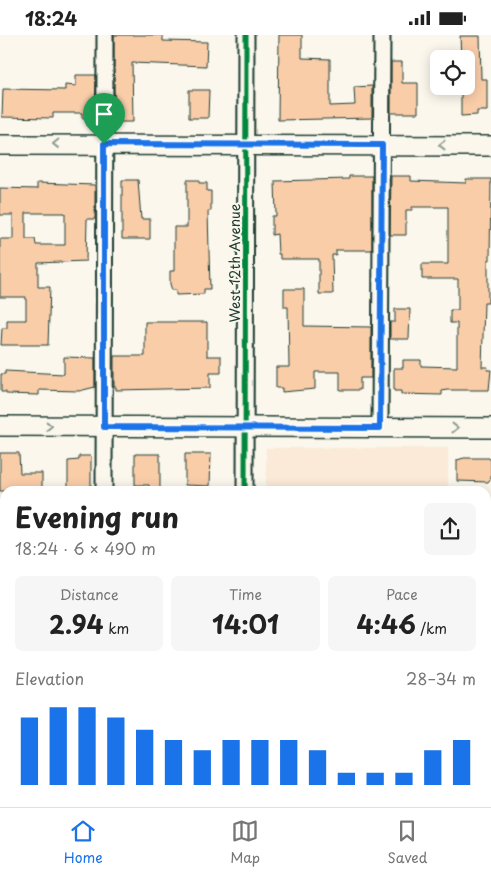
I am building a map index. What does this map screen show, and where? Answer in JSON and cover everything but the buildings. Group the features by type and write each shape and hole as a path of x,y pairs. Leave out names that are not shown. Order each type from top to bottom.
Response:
{"main road":[{"path":"0,145 491,146"},
{"path":"0,426 491,428"}],"street":[{"path":"104,486 105,35"},
{"name":"West 12th Avenue","path":"245,486 246,35"},
{"path":"380,428 382,35"}],"shaded area":[{"path":"266,448 448,448 448,486 266,486"}],"cycle path":[{"path":"245,486 246,35"}],"route":[{"path":"104,144 382,145 380,428 104,427 104,144"}]}
